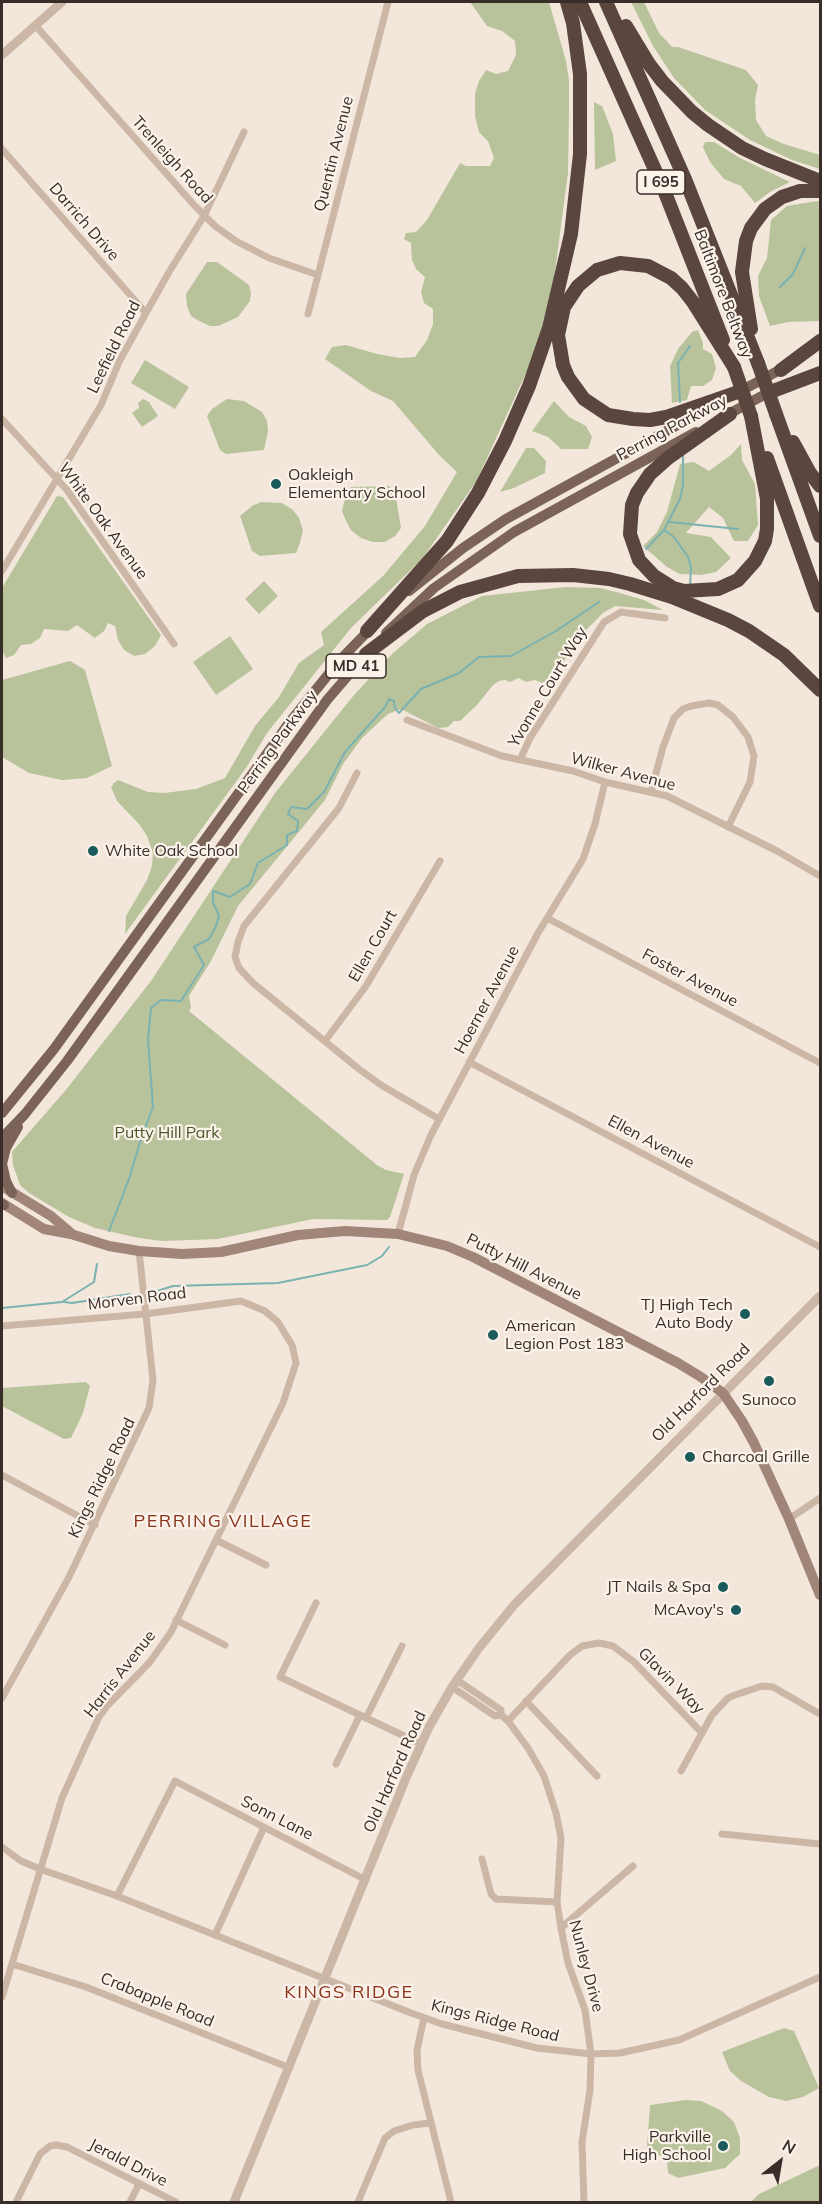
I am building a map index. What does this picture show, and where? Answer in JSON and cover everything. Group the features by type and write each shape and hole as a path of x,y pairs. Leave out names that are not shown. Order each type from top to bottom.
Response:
{"highway":[{"path":"367,631 447,541 478,492 506,441 546,337 571,234 580,154 580,74 573,23 567,2"},
{"name":"Baltimore Beltway","path":"580,2 664,190 734,367 820,606"},
{"name":"Baltimore Beltway","path":"606,2 685,179 756,357 820,536"},
{"path":"612,2 649,64 692,112 742,148 820,181"},
{"path":"756,357 742,272 746,241 757,218 772,203 801,191 820,191"},
{"path":"734,367 682,288 671,278 648,266 620,263 597,270 578,286 564,307 558,335 559,350 565,371 584,399 608,415 633,419 666,417 738,392"},
{"path":"781,369 820,341"},
{"path":"773,391 820,373"},
{"path":"730,414 668,458 650,474 632,505 629,526 632,543 639,560 664,583 684,591 717,590 738,580 755,561 765,541 767,499 753,422"},
{"path":"776,414 820,486"},
{"path":"366,654 423,611 460,592 518,576 573,574 640,586 728,620 749,631 784,655 820,690"}],"main road":[{"name":"Perring Parkway","path":"2,1113 36,1073 289,723 340,660 367,631 427,576 506,519 820,348"},
{"name":"Perring Parkway","path":"2,1138 25,1114 67,1061 327,700 366,654 434,588 514,532 820,365"},
{"path":"2,1104 36,1073"},
{"path":"12,1193 3,1172 3,1157 25,1114"},
{"name":"Putty Hill Avenue","path":"2,1186 51,1216 71,1234"},
{"name":"Putty Hill Avenue","path":"2,1204 44,1229 71,1234 109,1246 139,1251 182,1254 221,1252 298,1235 330,1231 364,1231 398,1234 447,1246 473,1257 678,1363 723,1393 750,1434 789,1519 820,1595"}],"street":[{"path":"2,55 62,2"},
{"name":"Quentin Avenue","path":"308,314 388,2"},
{"name":"Trenleigh Road","path":"35,25 215,226 252,250 318,275"},
{"name":"Leefield Road","path":"2,571 101,405 120,360 169,272 204,216 244,132"},
{"name":"Darrich Drive","path":"2,149 146,313"},
{"name":"White Oak Avenue","path":"2,419 57,478 174,644"},
{"name":"Yvonne Court Way","path":"520,760 530,738 604,622 615,614 627,612 665,618"},
{"path":"651,792 663,747 674,718 690,706 718,705 733,717 748,737 754,756 750,782 728,826"},
{"name":"Wilker Avenue","path":"407,720 502,756 573,771 684,803 820,876"},
{"path":"357,773 339,808 244,926 235,957 244,974 325,1041 381,1085 439,1119"},
{"name":"Hoerner Avenue","path":"398,1234 414,1175 439,1119 587,848 605,782"},
{"name":"Ellen Court","path":"325,1041 366,986 440,861"},
{"name":"Foster Avenue","path":"547,918 820,1063"},
{"name":"Ellen Avenue","path":"469,1062 820,1247"},
{"name":"Kings Ridge Road","path":"2,1698 69,1577 149,1408 153,1380 139,1251"},
{"name":"Old Harford Road","path":"234,2202 421,1744 454,1684 490,1633 514,1605 820,1296"},
{"name":"Morven Road","path":"2,1326 145,1314 241,1301 257,1306 272,1316"},
{"name":"Harris Avenue","path":"2,1997 62,1798 99,1717 158,1652 283,1403 294,1372 295,1354 283,1328 272,1316"},
{"path":"2,1475 95,1525"},
{"path":"789,1519 820,1498"},
{"path":"216,1540 266,1565"},
{"path":"316,1603 280,1677 421,1744"},
{"path":"176,1620 225,1645"},
{"name":"Glavin Way","path":"508,1721 577,1649 598,1643 613,1646 634,1662 702,1733"},
{"path":"336,1764 402,1646"},
{"name":"Nunley Drive","path":"454,1684 495,1716 501,1715 508,1721 528,1748 544,1776 556,1813 561,1845 557,1902 568,1963 585,2010 591,2055 590,2090 582,2142 584,2202"},
{"path":"681,1772 712,1715 728,1698 762,1686 773,1687 820,1714"},
{"path":"526,1701 597,1776"},
{"name":"Sonn Lane","path":"117,1896 175,1781 366,1880"},
{"path":"214,1935 264,1827"},
{"path":"723,1834 820,1844"},
{"name":"Kings Ridge Road","path":"2,1847 21,1861 40,1869 117,1896 424,2018 537,2048 591,2055 620,2054 679,2040 820,1977"},
{"path":"482,1859 491,1894 496,1899 557,1902"},
{"path":"561,1928 633,1866"},
{"name":"Crabapple Road","path":"12,1964 96,1991 290,2068"},
{"path":"424,2018 417,2050 418,2070 451,2202"},
{"path":"358,2202 386,2138 394,2132 413,2125 430,2123"},
{"name":"Jerald Drive","path":"15,2202 40,2154 50,2146 56,2145 67,2147 176,2202"},
{"path":"130,2202 139,2184"}],"green space":[{"path":"470,2 549,2 566,61 569,80 568,173 554,279 537,349 476,482 422,559 351,628 267,733 246,768 125,934 126,916 147,880 152,866 153,853 147,836 117,801 111,787 118,780 148,792 164,793 196,789 225,778 255,726 279,697 299,663 324,645 321,632 383,576 425,526 457,472 439,455 393,401 371,391 325,359 332,347 346,345 400,358 415,357 427,340 433,324 433,309 424,303 421,292 425,277 416,269 412,260 411,243 404,239 406,233 416,232 427,220 460,163 466,166 490,166 494,158 488,141 479,132 475,116 475,94 486,70 496,74 508,71 516,55 515,41 502,31 487,26"},
{"path":"631,2 644,2 659,33 672,47 746,70 758,85 755,100 756,120 766,136 820,155 820,169 792,160 750,140 705,110 674,78 653,46"},
{"path":"594,102 602,106 613,134 616,161 595,170"},
{"path":"705,142 714,142 740,158 790,182 755,203 741,186 724,179 710,162 703,147"},
{"path":"820,202 820,321 788,322 770,326 759,296 758,276 767,258 771,220 787,206"},
{"path":"207,262 217,262 249,285 251,293 250,301 238,317 218,326 210,326 191,316 187,306 186,294"},
{"path":"698,330 703,349 712,354 716,368 712,380 703,386 691,386 687,400 672,403 670,366 678,349 692,332"},
{"path":"145,360 189,387 175,409 131,383"},
{"path":"143,399 149,402 158,416 142,427 132,413 139,408 138,403"},
{"path":"227,399 244,401 262,412 267,421 268,431 264,450 226,454 220,450 207,416 212,409"},
{"path":"554,401 569,417 586,426 592,437 588,449 561,449 548,437 532,431"},
{"path":"741,444 742,460 755,484 758,525 748,541 734,541 723,518 709,507 686,533 711,537 731,558 716,572 701,575 680,574 667,567 643,546 657,532 667,512 680,464 694,462 709,471 731,455"},
{"path":"526,448 534,448 546,461 545,473 500,492"},
{"path":"389,486 395,492 401,528 395,536 385,542 373,542 361,538 351,530 342,511 346,495 351,487"},
{"path":"57,496 63,497 161,635 155,646 145,654 134,656 124,650 118,640 115,626 108,623 104,631 95,638 77,625 68,631 44,629 40,638 31,644 21,645 14,655 6,658 2,651 2,588"},
{"path":"261,502 282,503 293,510 299,518 303,530 296,553 260,556 252,551 240,516"},
{"path":"264,581 278,596 259,614 245,599"},
{"name":"Putty Hill Park","path":"566,587 600,588 644,600 663,610 615,606 603,613 578,638 564,661 546,681 526,682 519,678 510,682 499,681 460,721 454,721 448,727 438,728 401,709 388,714 362,738 343,764 325,800 238,906 211,961 189,996 191,1008 189,1011 377,1165 386,1170 404,1174 390,1217 387,1220 313,1219 218,1239 163,1241 95,1228 69,1217 20,1185 13,1165 12,1152 65,1091 151,981 275,793 354,695 393,653 427,624 482,596"},
{"path":"230,636 253,669 216,695 193,662"},
{"path":"70,661 85,670 112,766 87,778 62,780 29,773 2,757 2,680"},
{"path":"86,1382 90,1386 83,1413 71,1438 64,1439 2,1406 2,1388"},
{"path":"784,2028 794,2031 819,2088 803,2097 786,2101 769,2097 741,2081 730,2071 722,2052"},
{"path":"686,2100 701,2101 722,2111 734,2122 740,2138 740,2154 725,2168 678,2178 668,2173 667,2160 647,2147 650,2105"},
{"path":"820,2165 820,2202 751,2202 759,2194"}],"waterway":[{"path":"780,287 793,274 805,248"},
{"path":"680,402 678,363 690,346"},
{"path":"646,549 664,530 680,499 683,485 683,453"},
{"path":"669,522 738,529"},
{"path":"664,530 674,537 688,557 691,568 690,586"},
{"path":"109,1231 153,1107 148,1040 151,1008 161,1000 181,1001 204,965 194,947 209,939 216,926 219,916 213,902 213,891 230,897 250,884 258,863 287,845 287,835 297,831 298,821 288,814 291,807 307,809 324,792 345,752 385,707 389,699 394,701 399,713 421,689 459,673 479,657 511,656 556,631 599,602"},
{"path":"154,1292 173,1286 278,1283 367,1265 382,1256 389,1247"},
{"path":"2,1308 62,1302 94,1282 97,1264"},
{"path":"64,1302 72,1303 130,1294"}],"place":[{"name":"Oakleigh Elementary School","path":"276,484"},
{"name":"White Oak School","path":"93,851"},
{"name":"TJ High Tech Auto Body","path":"745,1314"},
{"name":"American Legion Post 183","path":"493,1335"},
{"name":"Sunoco","path":"769,1381"},
{"name":"Charcoal Grille","path":"690,1457"},
{"name":"JT Nails & Spa","path":"723,1587"},
{"name":"McAvoy's","path":"736,1610"},
{"name":"Parkville High School","path":"723,2146"}],"district":[{"name":"PERRING VILLAGE","path":"223,1522"},
{"name":"KINGS RIDGE","path":"349,1993"}]}
